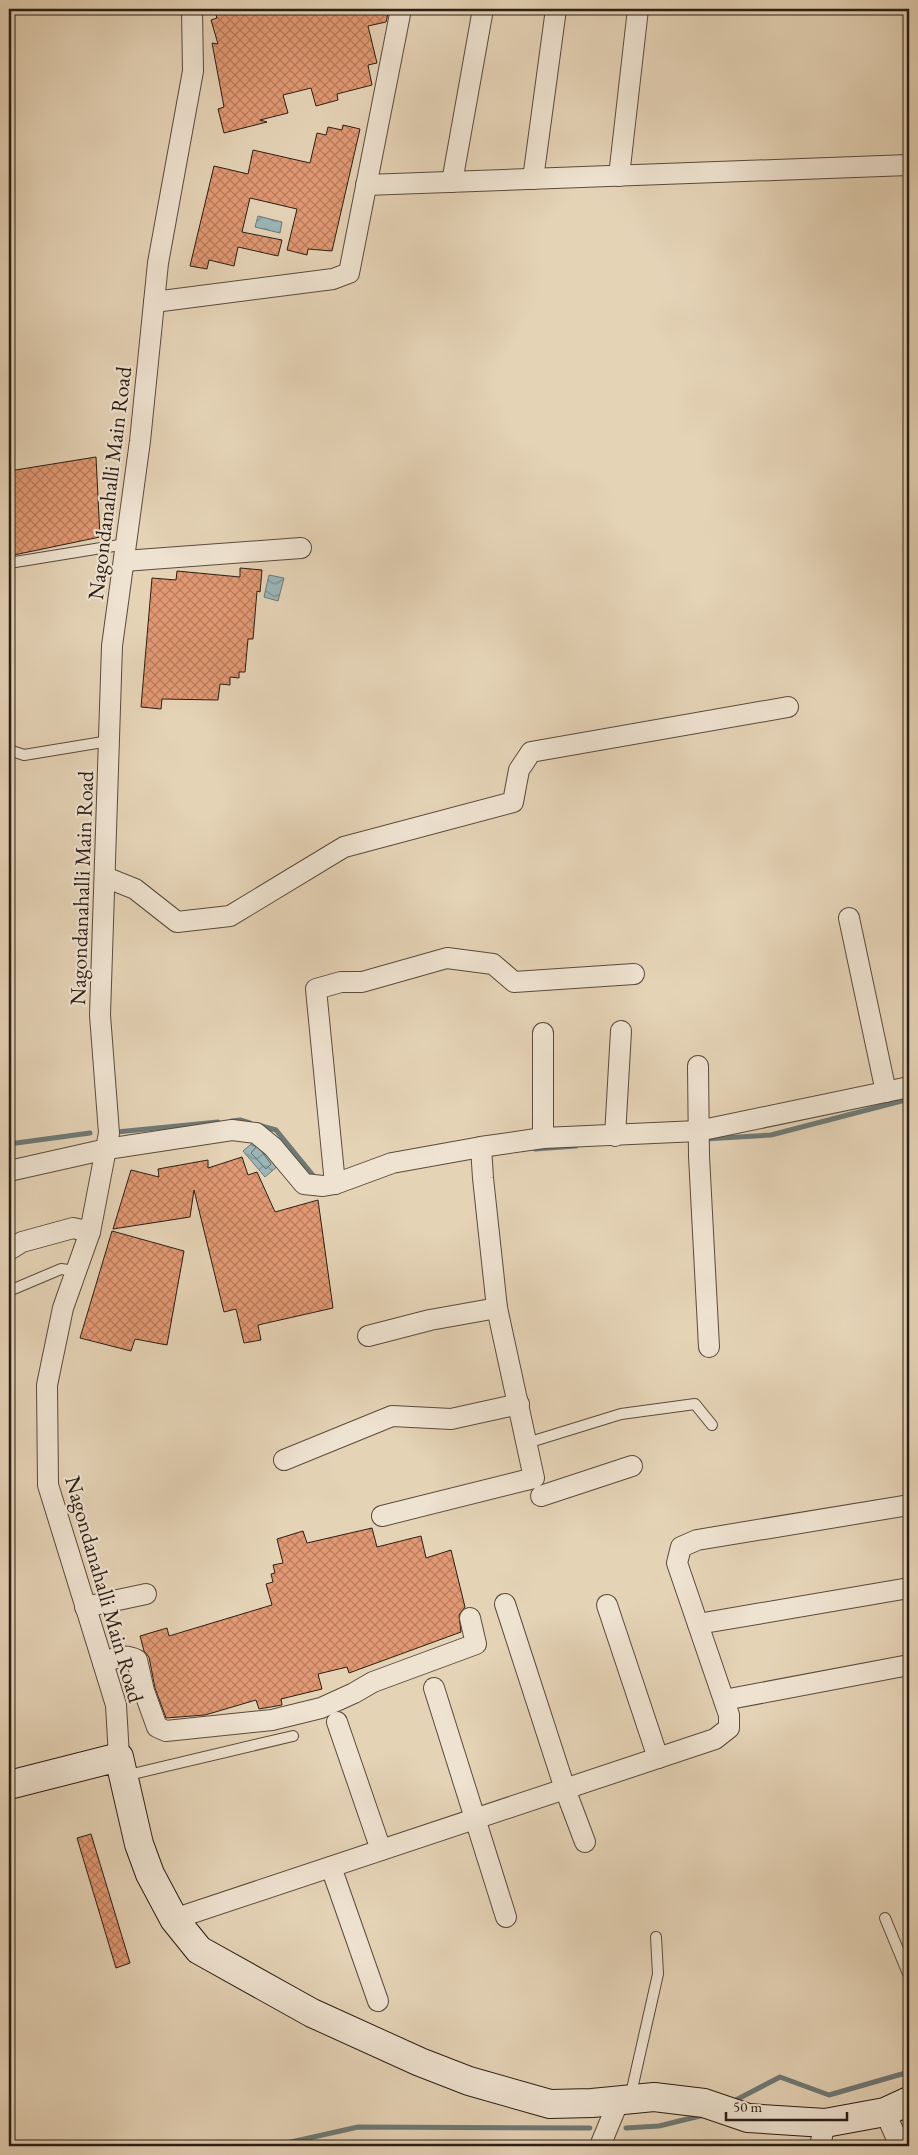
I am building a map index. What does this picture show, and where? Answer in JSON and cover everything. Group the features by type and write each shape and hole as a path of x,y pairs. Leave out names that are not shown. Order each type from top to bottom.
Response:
{"street":[{"name":"Nagondanahalli Main Road","path":"121,1767 116,1705 48,1485 47,1385 63,1308 90,1232 109,1134 100,1015 112,646 140,441 158,263 193,71 192,9"},
{"path":"154,302 333,279 348,274 401,9"},
{"path":"452,182 484,9"},
{"path":"534,179 556,9"},
{"path":"619,176 638,9"},
{"path":"366,185 909,165"},
{"path":"125,552 301,548"},
{"path":"105,877 135,889 177,922 230,916 344,847 513,802 519,770 531,752 788,707"},
{"path":"850,918 886,1092"},
{"path":"335,1184 316,989 341,982 362,982 447,958 493,964 514,982 634,974"},
{"path":"615,1136 621,1031"},
{"path":"543,1033 543,1138"},
{"path":"698,1066 698,1131 709,1347"},
{"path":"9,1172 106,1149 232,1130 256,1133 273,1147 304,1184 323,1186 335,1184 392,1163 481,1147 543,1138 698,1131 909,1087"},
{"path":"481,1147 497,1308 540,1496"},
{"path":"9,1250 22,1242 73,1228 90,1232"},
{"path":"368,1336 430,1320 497,1308"},
{"path":"284,1460 392,1416 452,1419 520,1404"},
{"path":"382,1516 540,1496 632,1466"},
{"path":"174,1919 716,1739 729,1728 729,1715 677,1563 681,1547 697,1540 909,1505"},
{"path":"698,1624 909,1588"},
{"path":"85,1607 146,1594"},
{"path":"505,1604 566,1789 586,1842"},
{"path":"607,1605 658,1758"},
{"path":"103,1663 122,1656 130,1656 137,1660 152,1717 157,1726 166,1731 272,1720 321,1708 373,1682 476,1644 470,1618"},
{"path":"724,1700 909,1665"},
{"path":"434,1688 506,1917"},
{"path":"337,1722 382,1850"},
{"path":"9,1785 121,1767 139,1844 150,1874 174,1919 199,1950 312,2013 420,2062 469,2081 550,2104 662,2098 704,2103 748,2118 823,2135 885,2112 909,2100"},
{"path":"331,1867 378,2002"},
{"path":"600,2146 625,2100"},
{"path":"885,2112 900,2146"}],"lane":[{"path":"9,563 125,552"},
{"path":"9,750 24,755 109,741"},
{"path":"9,1291 61,1269 76,1271"},
{"path":"527,1443 621,1414 695,1404 712,1425"},
{"path":"121,1767 293,1736"},
{"path":"885,1918 909,1976"},
{"path":"625,2100 658,1974 656,1937"}],"water":[{"path":"258,216 282,222 280,233 255,227"},
{"path":"269,575 284,578 278,601 264,597"},
{"path":"257,1139 279,1165 265,1177 243,1151"}],"building":[{"path":"214,9 389,9 386,22 368,26 377,63 368,65 372,85 337,94 338,100 316,106 311,88 283,95 288,113 260,120 267,122 224,133 218,109 224,107 212,43 218,44 211,20 217,18"},
{"path":"343,125 360,129 332,251 308,249 307,255 287,250 297,209 250,198 242,232 282,240 278,256 238,247 234,266 209,260 207,269 190,266 214,166 248,174 253,150 310,163 317,133 326,135 328,127 342,130"},
{"path":"96,457 100,537 9,556 9,471"},
{"path":"240,568 262,570 260,592 257,591 253,639 248,639 245,672 239,672 239,678 230,677 230,685 220,684 218,700 162,699 161,709 141,707 152,578 176,580 177,571 240,577"},
{"path":"242,1157 248,1175 257,1172 275,1212 318,1200 333,1308 258,1325 261,1340 244,1343 236,1309 224,1312 194,1190 190,1217 113,1229 131,1170 159,1177 158,1169 208,1160 208,1168"},
{"path":"112,1231 184,1251 167,1345 135,1339 131,1351 80,1338"},
{"path":"372,1528 377,1547 421,1536 426,1558 451,1550 465,1607 459,1615 461,1632 349,1673 347,1667 318,1674 322,1689 281,1699 282,1705 259,1709 256,1700 205,1715 166,1718 155,1688 149,1657 144,1651 140,1636 167,1628 169,1636 272,1605 266,1584 273,1582 271,1574 275,1573 273,1565 283,1563 277,1539 303,1531 307,1543"},
{"path":"91,1834 130,1963 116,1968 77,1838"}],"waterway":[{"path":"705,1139 771,1135 909,1099"},
{"path":"232,1121 240,1120 250,1123"},
{"path":"117,1132 218,1122"},
{"path":"258,1125 276,1130 316,1179"},
{"path":"9,1144 90,1133"},
{"path":"535,1149 576,1146"},
{"path":"730,2103 780,2077 829,2095 909,2072"},
{"path":"626,2128 659,2126 704,2115"},
{"path":"273,2146 358,2127 590,2128"}]}
